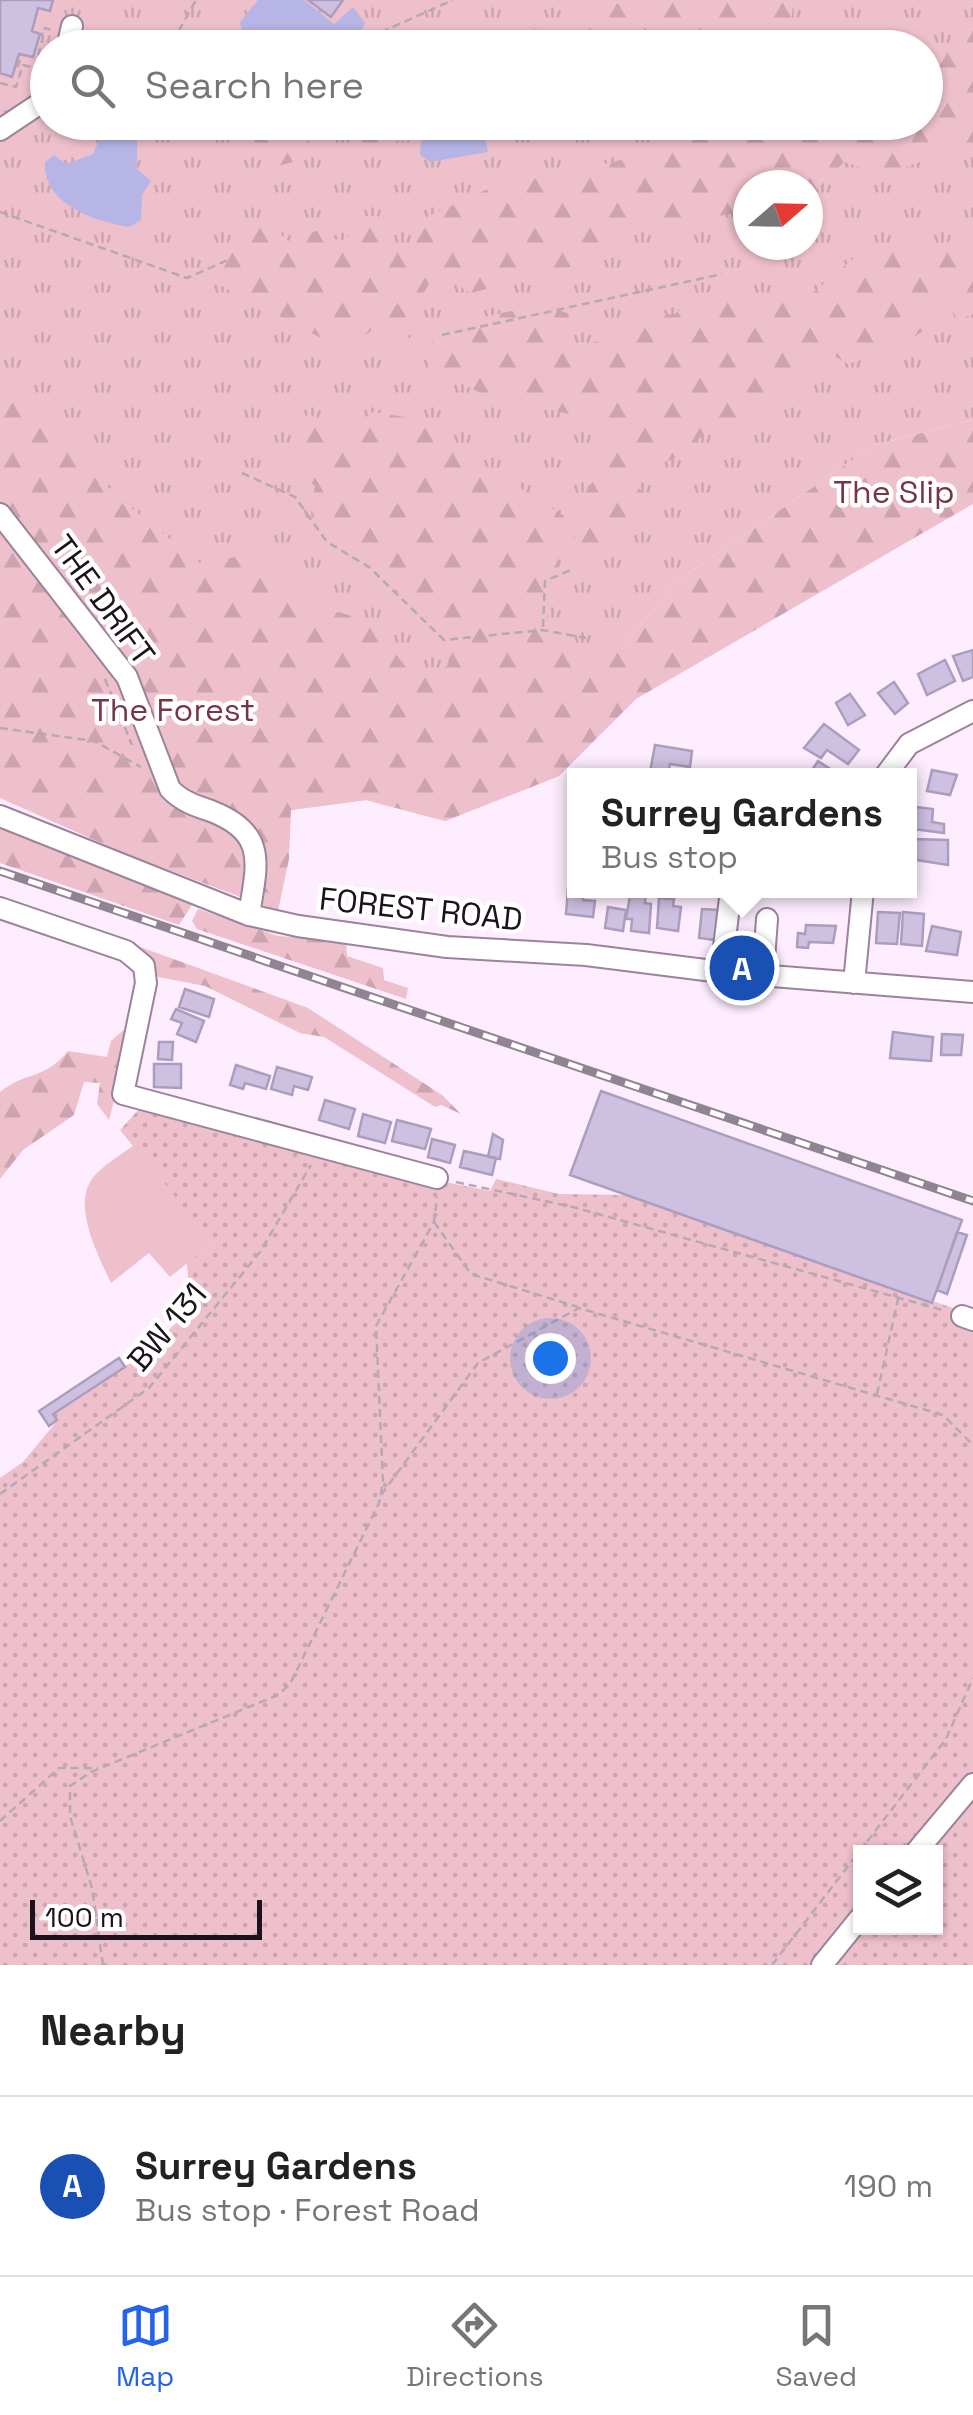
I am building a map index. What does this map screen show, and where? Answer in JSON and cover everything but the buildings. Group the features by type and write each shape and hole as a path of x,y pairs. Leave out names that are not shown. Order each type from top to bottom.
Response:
{"street":[{"path":"0,130 30,110"},
{"name":"THE DRIFT","path":"0,514 127,677 164,780"},
{"path":"891,768 909,744 973,711"},
{"path":"164,780 177,797 225,817 252,840 256,872 249,915"},
{"name":"FOREST ROAD","path":"0,816 249,915 298,926 447,946 586,955 721,972 973,992"},
{"path":"721,972 729,898"},
{"path":"854,983 861,898"},
{"path":"0,908 126,951 144,966 146,983 124,1094 437,1178"},
{"path":"763,973 768,919"},
{"path":"922,1845 973,1784"},
{"path":"822,1965 853,1927"}],"path":[{"path":"179,30 196,0"},
{"path":"388,30 453,0"},
{"path":"0,83 16,87 22,65 30,67"},
{"path":"0,212 187,278 230,259"},
{"path":"442,336 722,274"},
{"path":"242,473 296,497 327,542 369,567 444,640 542,630 586,638"},
{"path":"542,630 545,581 570,570"},
{"path":"105,679 142,768"},
{"path":"0,728 94,741 164,780"},
{"name":"BW 131","path":"0,1494 148,1388 260,1252 322,1146"},
{"path":"380,1496 376,1326 434,1222 437,1178 573,1206 968,1318"},
{"path":"434,1222 471,1274 943,1415 973,1444"},
{"path":"876,1395 898,1298"},
{"path":"103,1965 92,1888 67,1796 76,1780 278,1695 290,1684 380,1496 478,1363 580,1308"},
{"path":"772,1965 946,1739 973,1678"},
{"path":"0,1821 59,1768 106,1768"}],"green space":[{"path":"0,0 973,0 973,420 874,445 676,582 621,649 559,776 445,821 366,800 291,810 0,501"},
{"path":"595,0 605,0 609,7 627,0 793,0 792,17 779,24 759,11 731,25 731,30 524,30 580,20 587,4"},
{"path":"973,17 973,144 882,175 844,162 823,183 823,170 733,170 733,213 609,234 574,266 471,293 436,272 402,330 417,346 412,362 374,328 353,346 327,341 214,282 229,241 260,218 294,245 305,235 324,228 329,239 346,240 364,216 378,216 387,249 410,243 418,221 490,188 641,156 689,140 943,140 943,53 957,46 954,31"},
{"path":"254,140 308,140 313,149 297,161 278,166"},
{"path":"352,140 408,140 397,141 373,158"},
{"path":"960,240 973,251 973,314 955,321 949,297 922,310 926,329 898,348 848,364 826,351 758,418 714,421 687,453 628,477 655,505 650,513 587,556 576,549 573,517 607,455 596,420 485,395 428,368 435,328 543,304 569,314 563,345 588,343 618,332 644,309 673,315 711,291 766,299 793,289 803,301 854,258"},
{"name":"The Forest","path":"0,392 19,402 122,501 200,563 259,553 313,604 371,622 416,680 447,666 454,641 368,565 336,548 310,509 315,487 285,449 308,414 347,431 373,412 411,418 564,516 557,540 560,556 550,588 546,635 574,662 621,649 676,582 874,445 973,420 973,504 636,699 559,776 445,821 366,800 291,810 289,859 278,911 121,852 0,798"},
{"path":"0,820 192,905 179,925 0,863"},
{"path":"0,896 308,1008 442,1095 461,1114 441,1105 435,1107 324,1037 300,1033 205,986 158,977 149,961 0,904"},
{"path":"198,909 278,936 346,941 347,956 383,968 384,980 408,988 406,999 197,929 192,921"},
{"path":"127,1027 133,1027 109,1120 97,1104 100,1083 84,1082 74,1115 23,1150 0,1179 0,1092 51,1067 68,1051 107,1057 111,1041"},
{"path":"152,1095 346,1163 435,1188 445,1182 490,1191 496,1179 559,1194 627,1195 973,1315 973,1965 0,1965 0,1478 23,1462 57,1421 53,1414 141,1356 190,1310 187,1263 212,1243 120,1130"},
{"path":"134,1145 212,1243 170,1277 149,1253 111,1283 86,1219 86,1193 98,1172"}],"water":[{"path":"258,0 304,0 334,24 353,7 365,23 360,30 242,30 240,22"},
{"path":"99,140 137,140 137,169 151,181 142,195 141,220 129,227 102,221 74,208 52,189 45,162 54,155 66,164 93,154"},
{"path":"485,140 488,152 430,162 420,155 421,141"}],"railway":[{"path":"0,871 973,1201"}],"place":[{"name":"Surrey Gardens","path":"742,968"}],"park label":[{"name":"The Slip","path":"894,492"}]}
